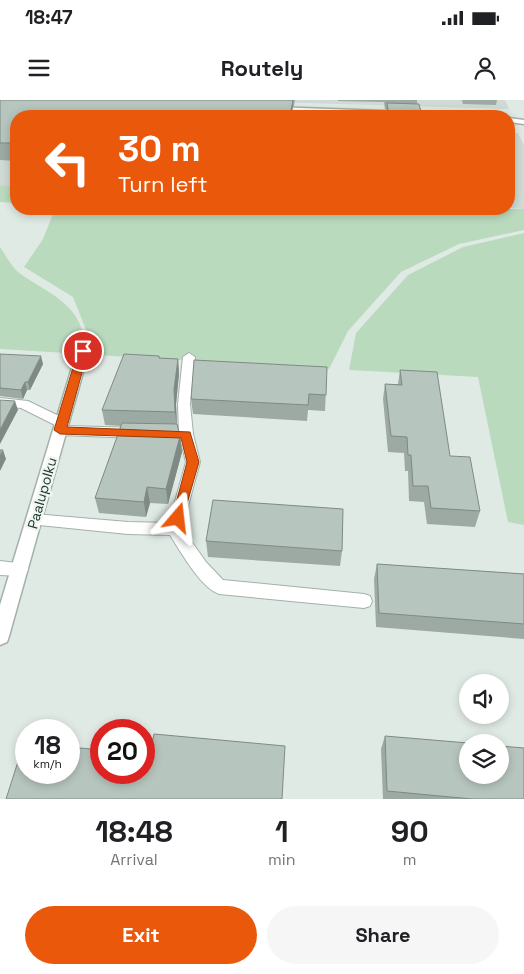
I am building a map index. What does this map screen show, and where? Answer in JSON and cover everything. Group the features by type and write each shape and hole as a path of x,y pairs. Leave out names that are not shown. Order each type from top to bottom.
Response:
{"street":[{"path":"263,109 292,110"},
{"name":"Paalupolku","path":"0,636 83,351"}],"lane":[{"path":"174,529 193,462 181,434 189,357"},
{"path":"0,402 23,404 61,427 147,433"},
{"path":"34,520 128,528 174,529"},
{"path":"174,529 200,567 219,586 364,601"},
{"path":"0,568 20,569"}],"shaded area":[{"path":"207,100 505,100 509,109"},
{"path":"0,107 100,110 10,110 10,186 0,185"},
{"path":"515,133 518,133 524,145 524,209 515,208"}],"green space":[{"path":"0,185 10,186 10,203 0,202"},
{"path":"515,209 524,209 524,230 459,244 401,272 348,331 329,369 96,355 73,297 24,267 43,239 53,215 515,215"},
{"path":"524,233 524,525 508,522 478,377 349,370 356,333 408,275 463,247"},
{"path":"0,247 18,272 58,298 74,313 80,323 83,335 66,353 0,349"}],"building":[{"path":"0,100 293,100 291,110 10,110 10,143 0,143"},
{"path":"387,103 419,104 420,110 388,110"},
{"path":"0,354 41,356 28,382 25,382 21,390 0,388"},
{"path":"124,354 178,359 174,389 175,412 102,410"},
{"path":"194,360 327,367 326,395 309,394 308,405 191,399"},
{"path":"400,370 437,372 450,456 470,457 480,511 431,508 428,486 413,486 411,455 408,455 407,437 391,436 385,384 402,385"},
{"path":"0,400 15,401 0,430"},
{"path":"122,423 177,424 180,436 166,489 147,487 144,502 95,498"},
{"path":"213,500 343,509 342,551 206,541"},
{"path":"377,564 524,574 524,624 379,613"},
{"path":"155,734 285,746 282,799 6,799 15,771 15,784 80,784 80,748 90,749 90,784 155,784"},
{"path":"385,736 459,742 459,784 509,784 509,747 524,748 524,799 472,799 387,791"}],"route":[{"path":"83,351 60,430 186,434 193,462 178,518"}]}
